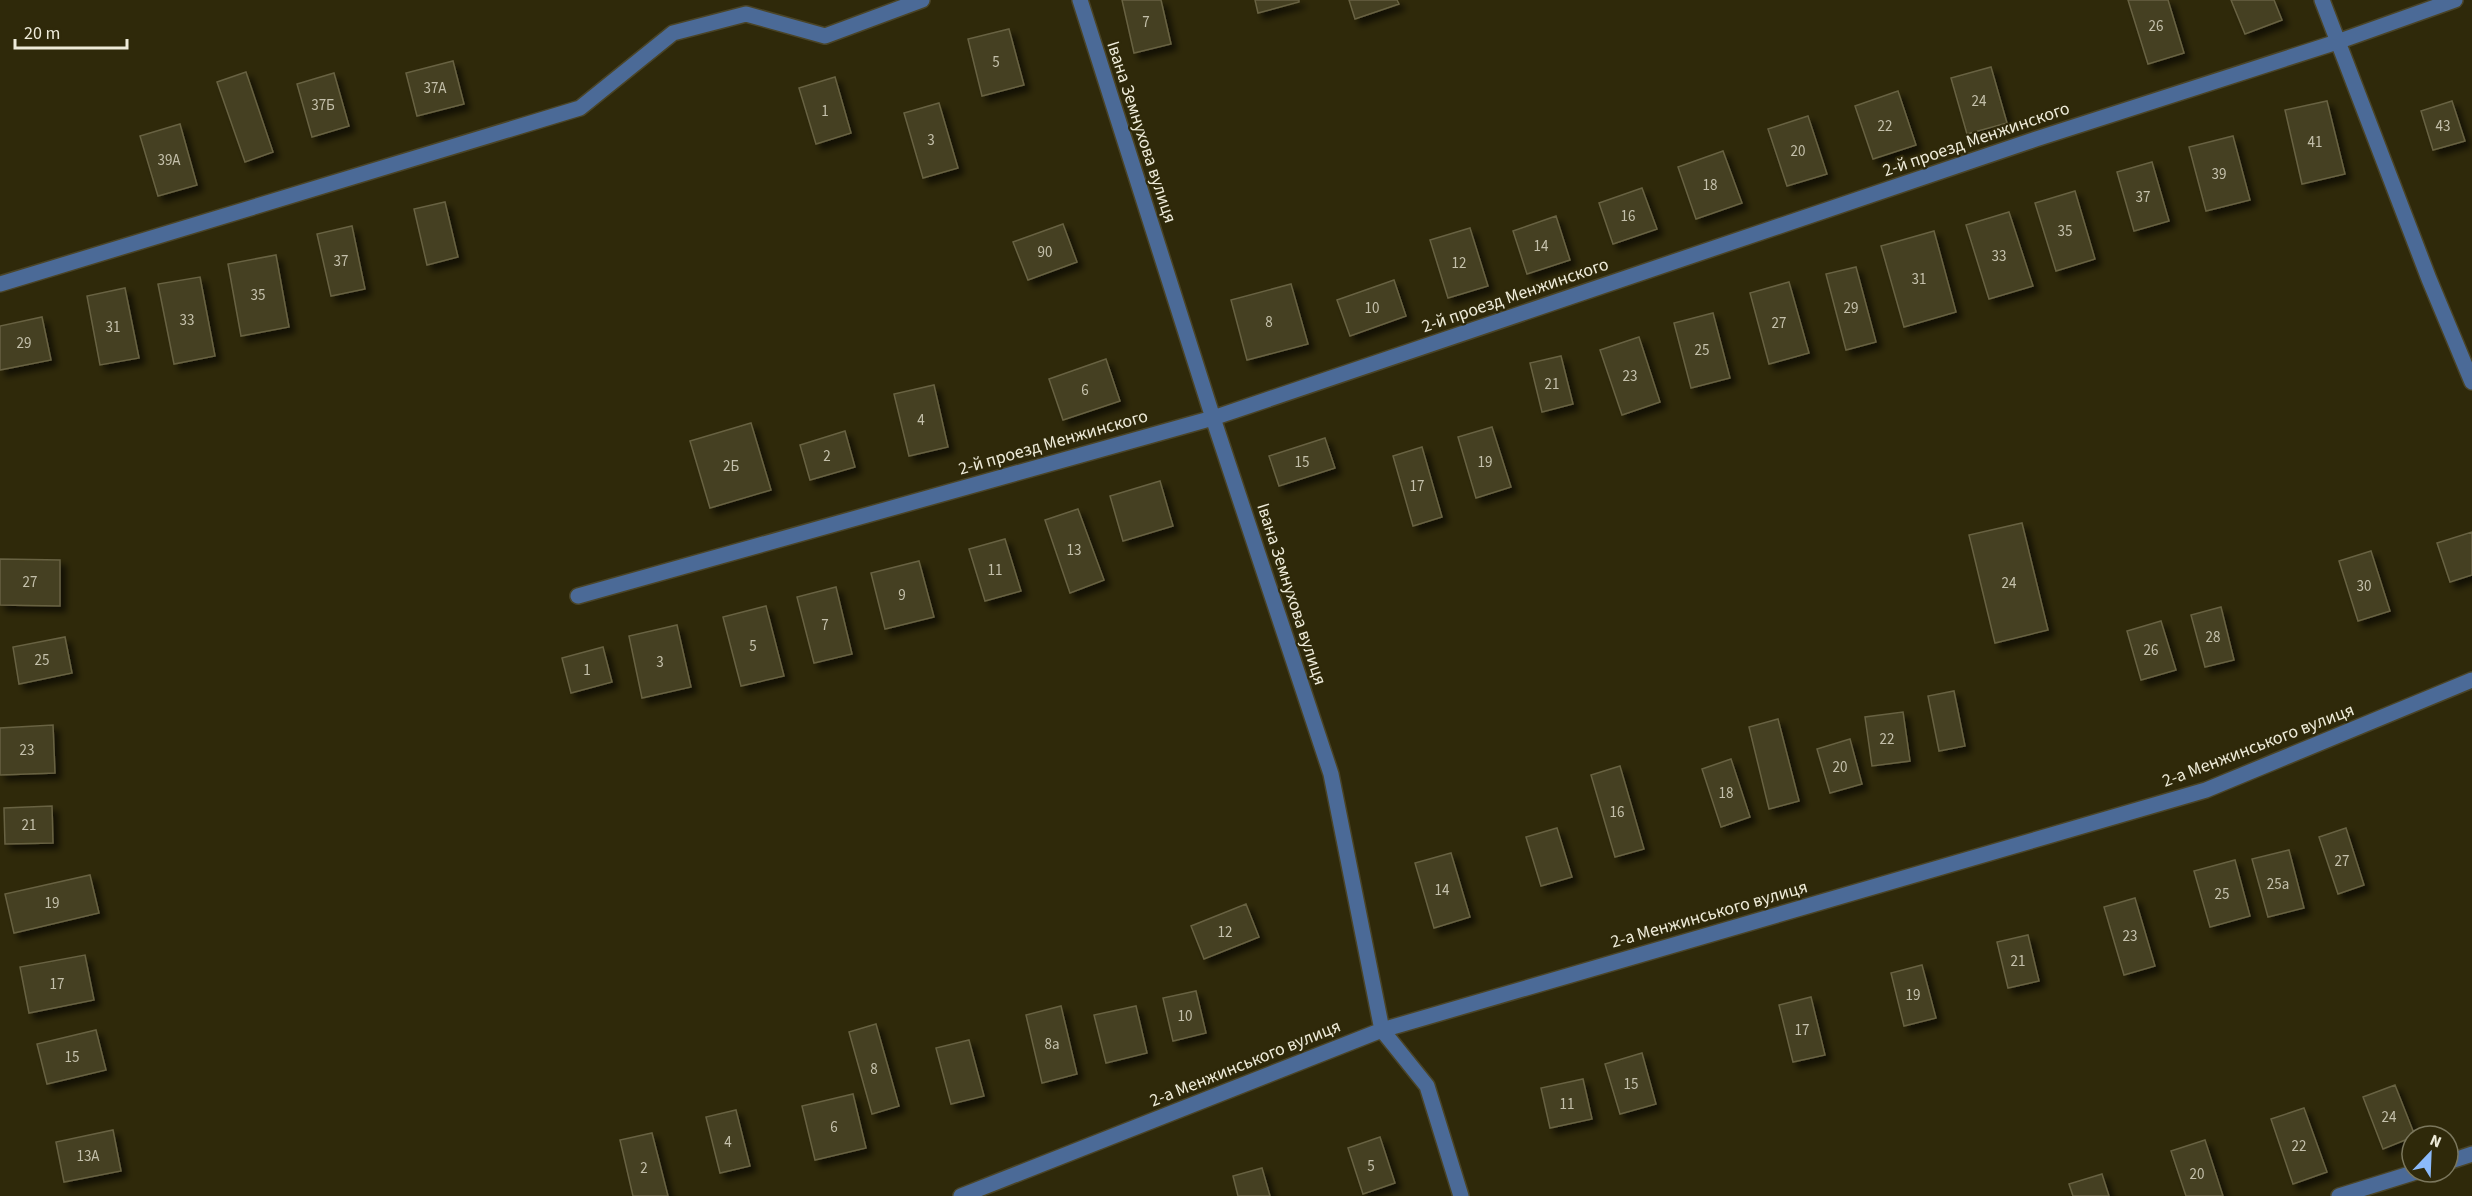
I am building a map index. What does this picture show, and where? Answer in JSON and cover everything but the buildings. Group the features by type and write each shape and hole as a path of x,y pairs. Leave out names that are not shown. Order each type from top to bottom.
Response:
{"street":[{"path":"0,284 580,108 673,33 746,14 825,36 922,0"},
{"name":"Івана Земнухова вулиця","path":"1080,0 1213,418 1331,774 1382,1030 1427,1086 1461,1196"},
{"path":"2322,0 2429,279 2472,382"},
{"name":"2-й проезд Менжинского","path":"578,596 1213,418 2025,143 2337,42 2455,0"},
{"name":"2-а Менжинського вулиця","path":"961,1196 1382,1030 2206,790 2472,680"},
{"path":"2339,1196 2400,1177"}]}
